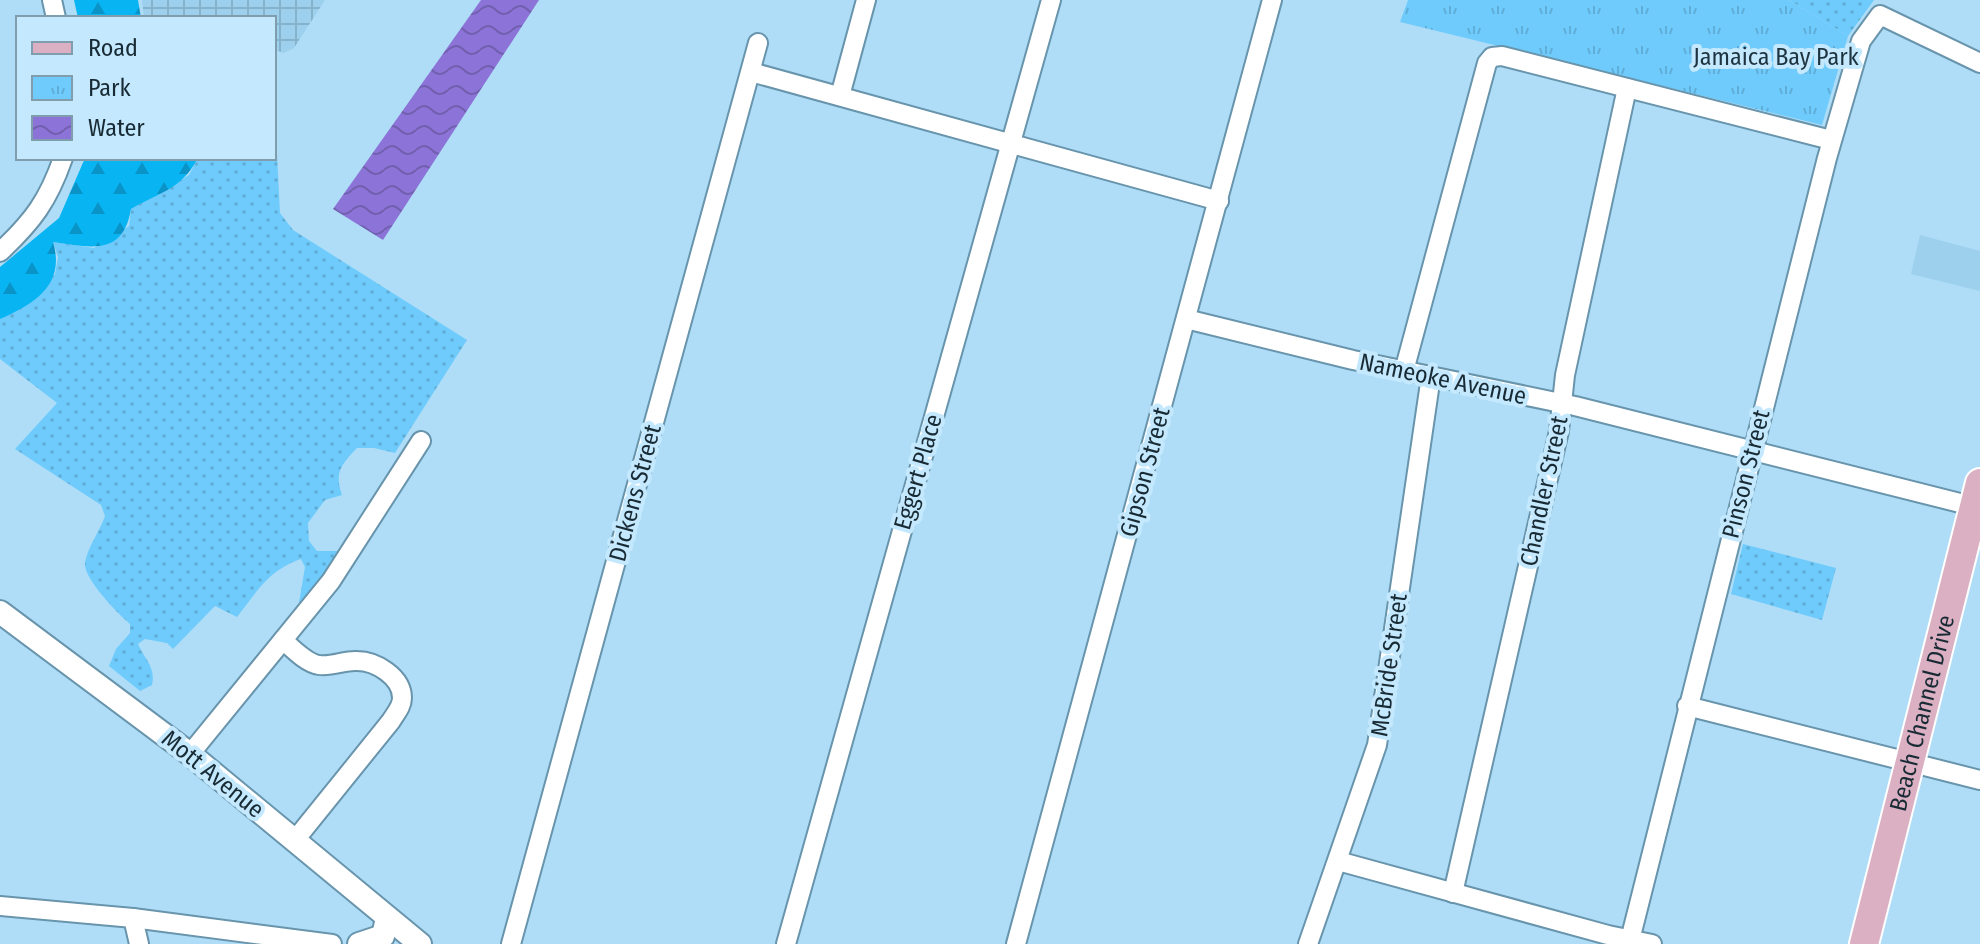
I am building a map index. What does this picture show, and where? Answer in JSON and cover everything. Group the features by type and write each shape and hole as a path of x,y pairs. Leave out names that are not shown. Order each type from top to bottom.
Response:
{"main road":[{"name":"Beach Channel Drive","path":"1864,944 1978,499"}],"street":[{"path":"840,96 866,0"},
{"name":"Eggert Place","path":"786,944 1051,0"},
{"name":"Gipson Street","path":"1016,944 1272,0"},
{"name":"Pinson Street","path":"1630,940 1831,140 1861,41 1880,15 1980,63"},
{"name":"Dickens Street","path":"511,944 758,43"},
{"path":"1404,371 1487,63 1492,57 1502,56 1831,140"},
{"path":"751,72 1219,201"},
{"name":"Chandler Street","path":"1453,893 1559,431 1565,375 1627,88"},
{"path":"0,252 43,206 62,160"},
{"name":"Nameoke Avenue","path":"1186,319 1978,499"},
{"name":"McBride Street","path":"1308,944 1377,745 1431,376"},
{"path":"190,754 331,581 421,441"},
{"name":"Mott Avenue","path":"1,615 190,754 420,944"},
{"path":"283,640 320,666 353,660 378,666 399,685 402,698 391,721 295,840"},
{"path":"1687,706 1980,780"},
{"path":"1338,861 1652,944"},
{"path":"0,906 133,918 332,944"},
{"path":"133,918 139,944"},
{"path":"359,944 383,936 387,918"}],"shaded area":[{"path":"142,0 325,0 294,48 284,53 276,51 276,16 144,16"},
{"path":"1920,235 1980,251 1980,291 1911,274"}],"green space":[{"path":"74,0 138,0 141,16 78,16"},
{"name":"Jamaica Bay Park","path":"1408,0 1789,0 1848,36 1822,125 1400,22"},
{"path":"1789,0 1874,0 1848,36"},
{"path":"276,134 280,213 293,230 467,340 395,453 357,448 343,464 339,475 342,495 325,500 308,523 309,541 317,551 338,551 322,580 299,603 305,567 301,559 271,576 237,617 215,606 173,649 167,643 145,639 138,644 151,668 153,679 152,685 140,691 109,666 116,649 130,633 130,624 102,595 86,570 88,551 105,516 101,505 15,449 57,403 0,359 0,319 55,274 58,257 53,242 94,248 129,226 131,209 189,175 197,160 276,160"},
{"path":"84,160 197,160 177,184 131,209 121,235 113,242 80,246 53,242 56,257 51,281 35,299 0,319 0,267 59,218"},
{"path":"1743,544 1836,568 1822,620 1731,594"}],"water":[{"path":"481,0 539,0 383,240 333,209"}]}
